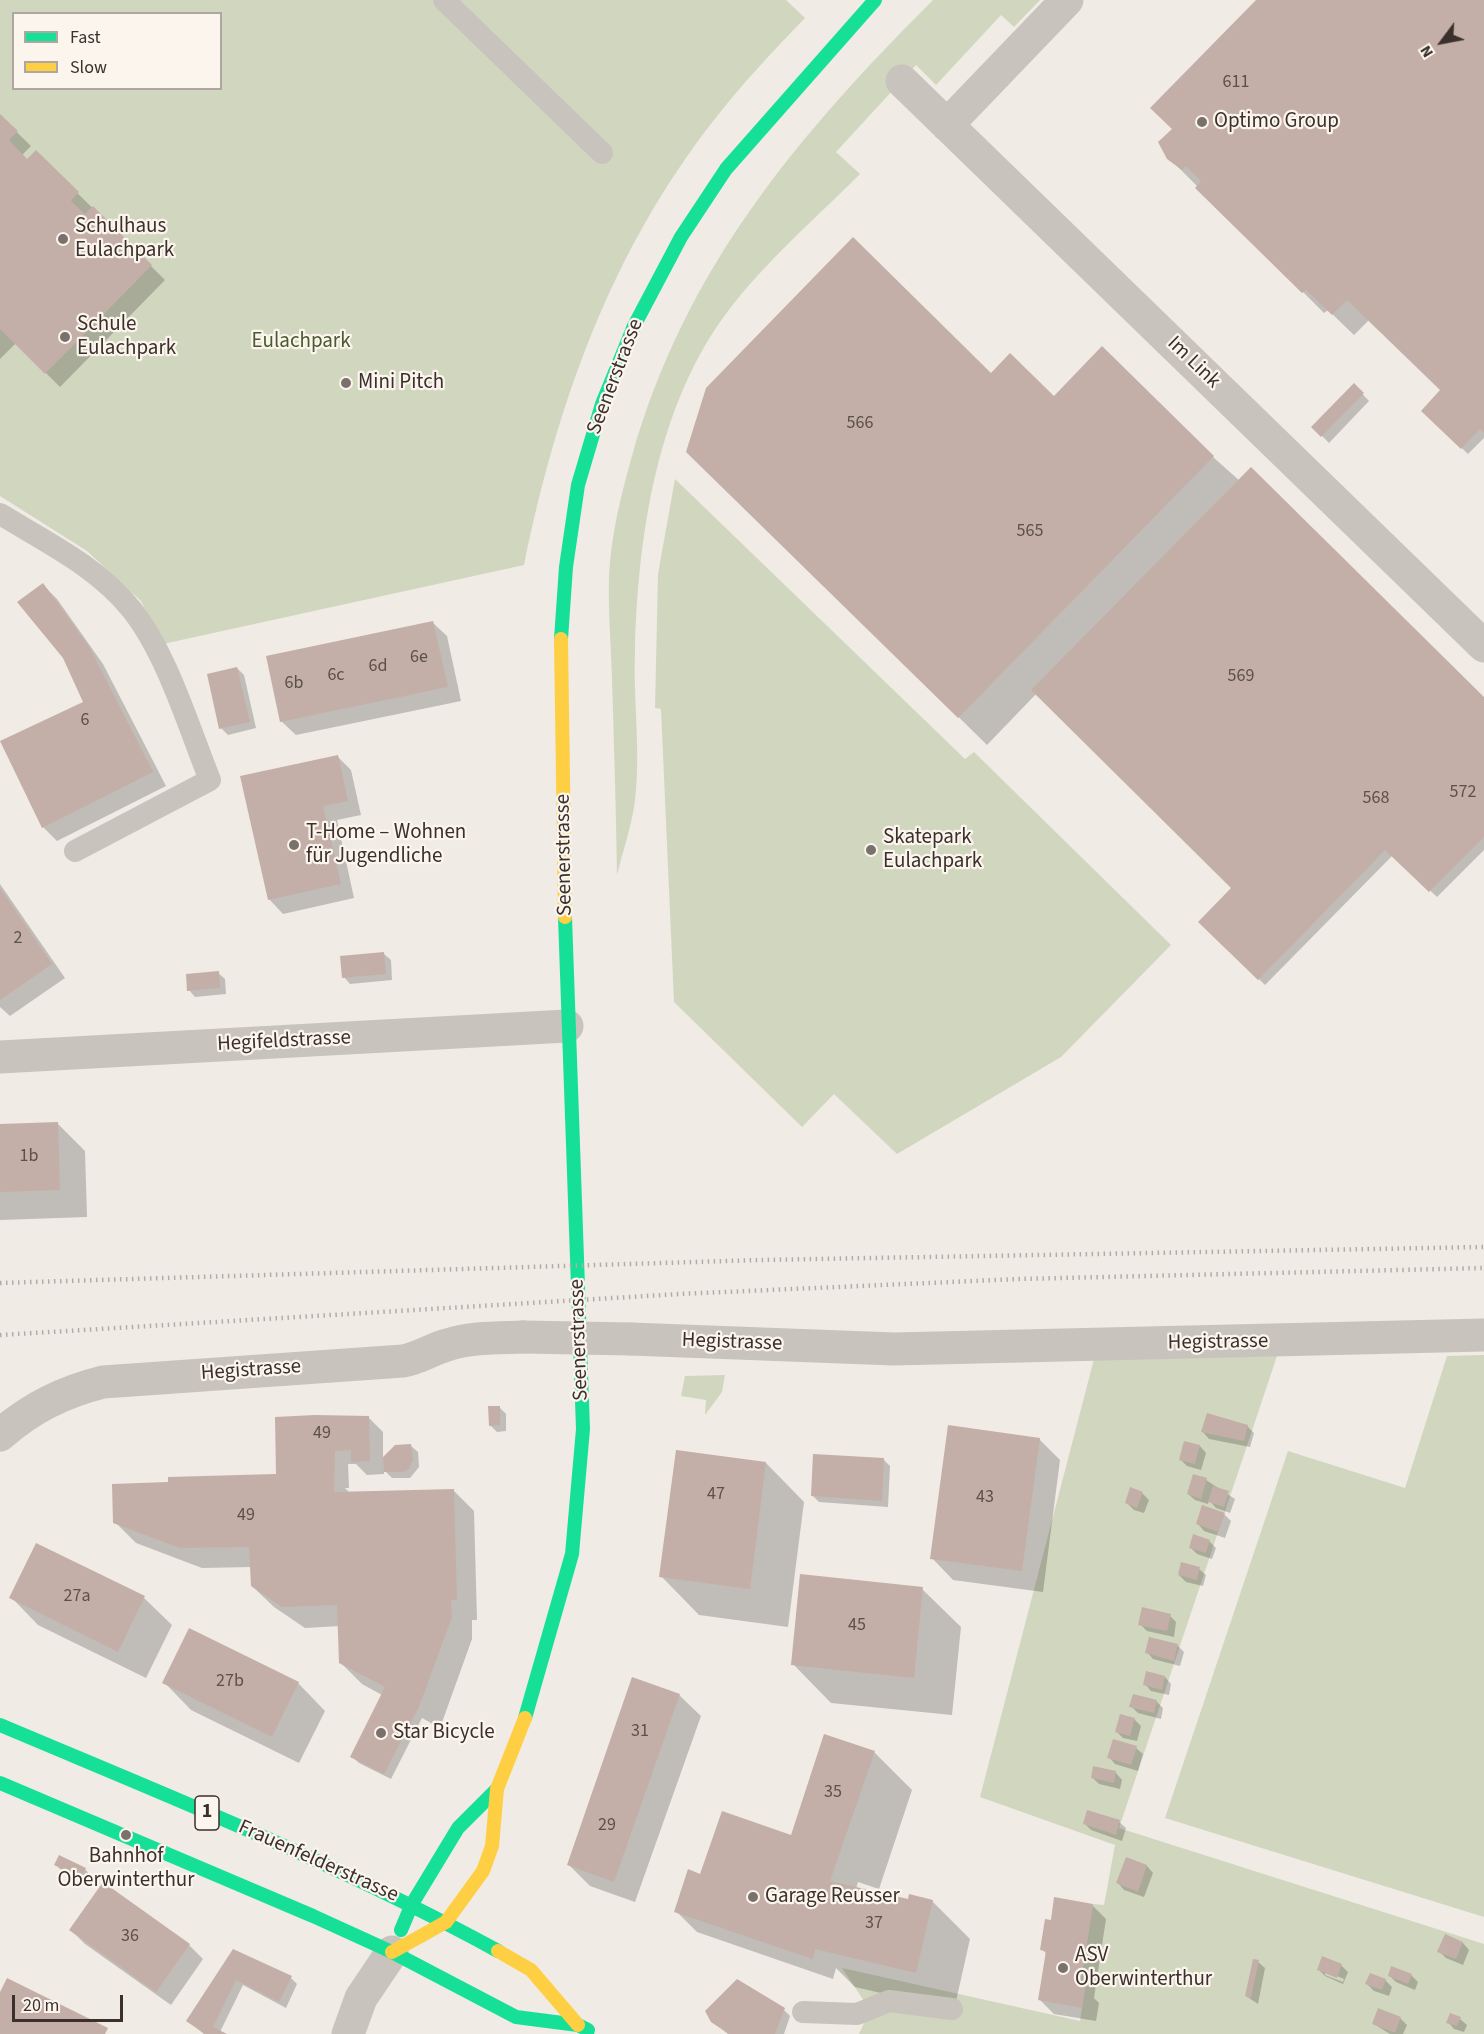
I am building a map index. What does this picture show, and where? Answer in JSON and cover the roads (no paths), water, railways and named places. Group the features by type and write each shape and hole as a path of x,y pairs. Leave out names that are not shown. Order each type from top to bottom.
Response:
{"main road":[{"name":"Seenerstrasse","path":"392,1952 446,1922 483,1871 492,1846 497,1789 530,1704 573,1542 583,1429 567,1026 561,646 567,567 578,485 598,416 634,326 687,227 726,169 875,0"},
{"name":"Frauenfelderstrasse","path":"0,1725 333,1866 412,1904 531,1970 578,2025"},
{"name":"Frauenfelderstrasse","path":"0,1783 392,1952 516,2017 578,2025 596,2034"},
{"name":"Seenerstrasse","path":"392,1952 412,1904 458,1827 497,1789"}],"street":[{"path":"947,125 1066,0"},
{"name":"Im Link","path":"902,81 1484,646"},
{"name":"Hegifeldstrasse","path":"0,1057 567,1026"},
{"name":"Hegistrasse","path":"0,1435 35,1407 69,1391 103,1382 403,1361 421,1357 444,1345 476,1338 631,1339 906,1349 1484,1335"},
{"path":"348,2034 361,1998 392,1952"}],"lane":[{"path":"444,0 602,153"},
{"path":"0,514 88,567 132,610 158,651 210,780 75,851"},
{"path":"803,2012 857,2014 889,2001 952,2009"}],"railway":[{"path":"0,1283 760,1260 1484,1247"},
{"path":"0,1335 679,1294 1019,1279 1484,1268"}],"place":[{"name":"Optimo Group","path":"1202,122"},
{"name":"Schulhaus Eulachpark","path":"63,239"},
{"name":"Schule Eulachpark","path":"65,337"},
{"name":"Mini Pitch","path":"346,383"},
{"name":"T-Home – Wohnen für Jugendliche","path":"294,845"},
{"name":"Skatepark Eulachpark","path":"871,850"},
{"name":"Star Bicycle","path":"381,1733"},
{"name":"Bahnhof Oberwinterthur","path":"126,1835"},
{"name":"Garage Reusser","path":"753,1897"},
{"name":"ASV Oberwinterthur","path":"1063,1968"}],"park label":[{"name":"Eulachpark","path":"301,342"}]}
